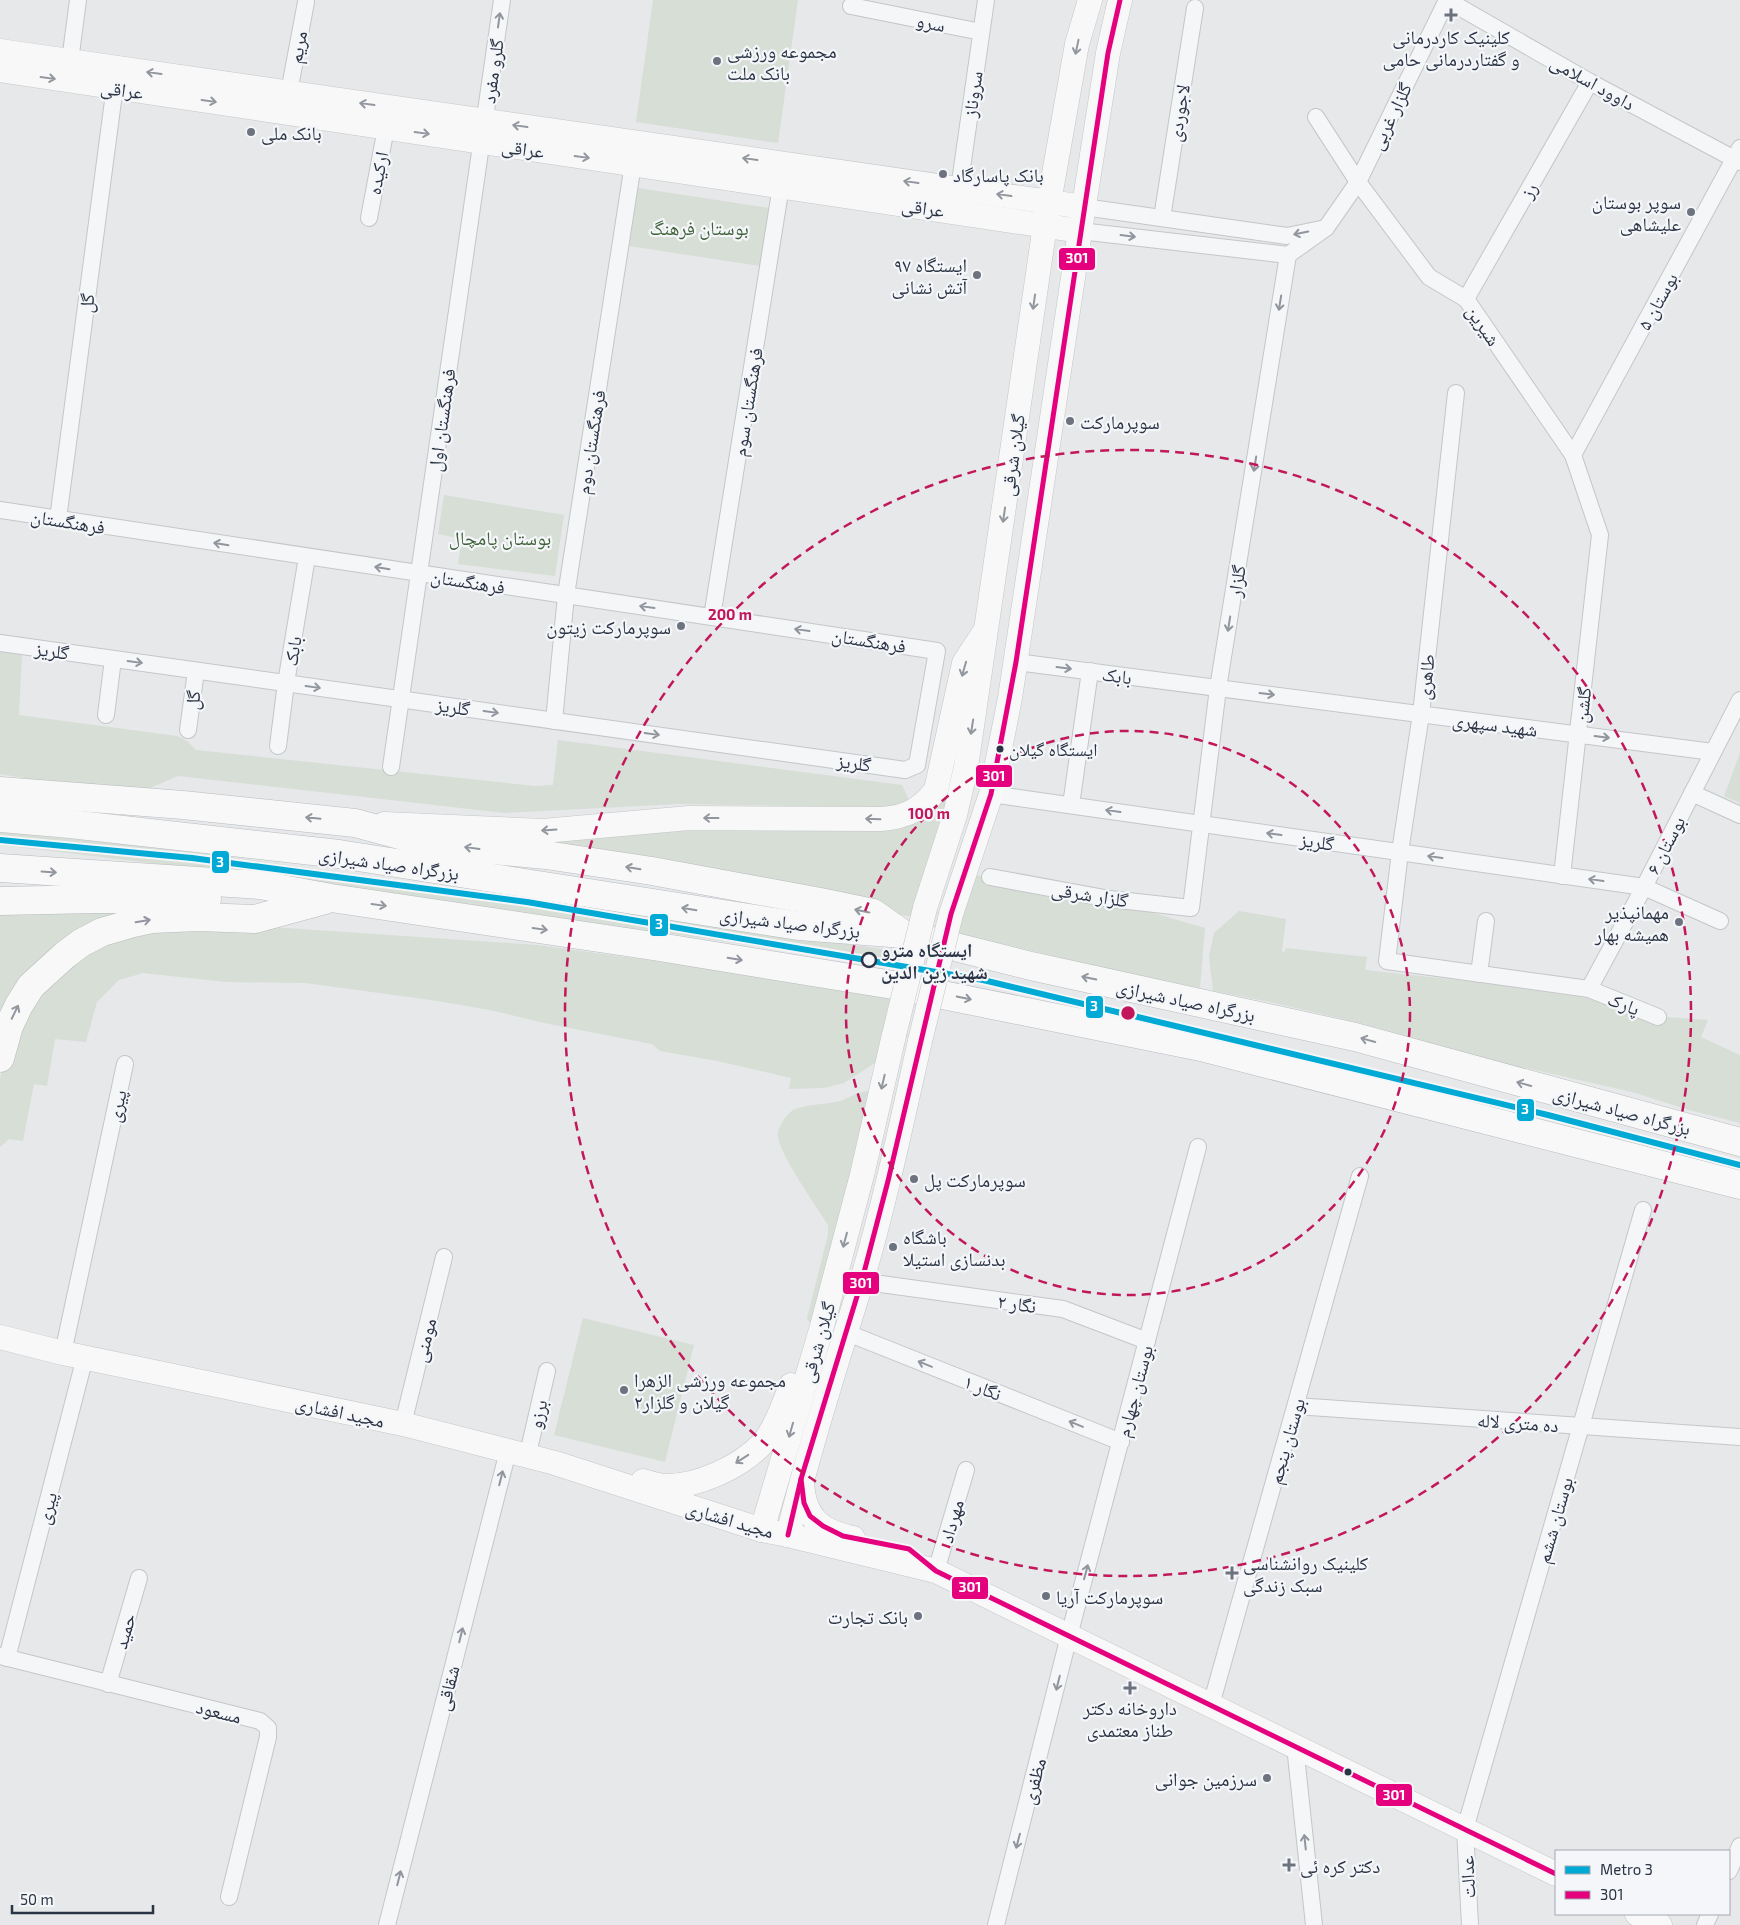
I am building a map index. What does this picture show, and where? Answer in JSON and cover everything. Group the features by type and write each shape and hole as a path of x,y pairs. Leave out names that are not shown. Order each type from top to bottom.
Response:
{"highway":[{"path":"0,784 41,793"},
{"path":"0,791 183,805 355,823 422,841 546,855 626,867 820,902 873,913 904,934"},
{"name":"بزرگراه صیاد شیرازی","path":"0,818 339,854 799,926 904,934 1031,966 1356,1037 1740,1142"},
{"path":"0,868 260,885 331,898 663,947 951,996 1201,1047 1740,1185"},
{"path":"0,902 96,899 331,898"},
{"path":"0,1058 9,1026 19,1005 32,986 64,955 102,932 133,923 152,920 198,917 255,919 331,898"}],"main road":[{"name":"گیلان شرقی","path":"762,1530 821,1330 862,1175 925,908 955,814 960,792 971,736 988,626 1046,225 1077,44 1090,0"},
{"name":"گیلان شرقی","path":"788,1535 801,1480 862,1280 888,1181 951,914 991,794 1016,662 1080,231 1108,53 1120,0"},
{"name":"عراقی","path":"0,51 70,61 116,78 386,128 483,131 959,189 1084,207"},
{"name":"عراقی","path":"0,70 289,92 483,131 633,164 1080,231"},
{"path":"1040,265 1074,270"},
{"path":"1012,454 1046,459"},
{"path":"355,823 544,830 689,818 897,818 924,804 936,790 964,663 988,626"},
{"path":"555,1463 665,1486 696,1482 725,1470 747,1457 764,1443 781,1411 805,1357 821,1330"},
{"name":"مجید افشاری","path":"0,1337 74,1355 403,1424 555,1463 762,1530 936,1571 1555,1874"},
{"name":"گیلان شرقی","path":"801,1480 804,1503 810,1516 823,1526 844,1536 909,1549 936,1571"},
{"path":"1639,1915 1660,1925"}],"street":[{"path":"70,61 78,0"},
{"name":"گلرو مفرد","path":"483,131 502,0"},
{"name":"سروناز","path":"959,189 986,0"},
{"name":"داوود اسلامی","path":"1447,0 1590,82 1738,156"},
{"name":"گلزار غربی","path":"1326,228 1358,182 1447,0"},
{"name":"مریم","path":"289,92 306,2"},
{"name":"سرو","path":"851,6 981,32"},
{"name":"لاجوردی","path":"1162,218 1195,8"},
{"name":"گل","path":"58,519 116,78"},
{"name":"رز","path":"1466,299 1590,82"},
{"name":"شیرین","path":"1316,116 1358,182 1429,278 1466,299 1573,455 1600,535"},
{"name":"ارکیده","path":"369,218 386,128"},
{"name":"فرهنگستان اول","path":"391,767 483,131"},
{"name":"بوستان ۵","path":"1573,455 1738,156"},
{"name":"فرهنگستان دوم","path":"554,721 566,596 633,164"},
{"name":"فرهنگستان سوم","path":"712,617 781,186"},
{"path":"1084,207 1287,236 1326,228"},
{"path":"1080,231 1288,255 1326,228"},
{"name":"گلزار","path":"1191,908 1218,688 1288,255"},
{"name":"طاهری","path":"1386,961 1421,714 1456,393"},
{"name":"فرهنگستان","path":"0,510 566,596 835,634 937,651 917,765 905,770"},
{"name":"گلشن","path":"1562,876 1600,535"},
{"name":"بابک","path":"278,746 286,683 307,556"},
{"name":"گلریز","path":"0,643 905,770"},
{"path":"106,715 113,659"},
{"name":"بابک","path":"1016,662 1218,688"},
{"name":"گل","path":"188,730 196,670"},
{"path":"1071,805 1090,671"},
{"name":"شهید سپهری","path":"1218,688 1713,752"},
{"name":"بوستان ۶","path":"1589,989 1644,887 1740,700"},
{"path":"1692,793 1740,815"},
{"name":"گلریز","path":"991,794 1644,887 1720,921"},
{"name":"گلزار شرقی","path":"990,876 1110,899 1191,908"},
{"path":"1479,974 1486,921"},
{"name":"پارک","path":"1386,961 1589,989 1658,1017"},
{"name":"پیری","path":"3,1657 74,1355 124,1064"},
{"name":"بوستان چهارم","path":"1069,1636 1198,1147"},
{"name":"بوستان پنجم","path":"1211,1705 1360,1176"},
{"name":"بوستان ششم","path":"1464,1829 1643,1210"},
{"name":"مومنی","path":"403,1424 444,1257"},
{"name":"نگار ۲","path":"881,1284 1063,1309 1147,1341"},
{"name":"نگار ۱","path":"845,1332 1121,1442"},
{"name":"برزو","path":"518,1454 547,1371"},
{"name":"ده متری لاله","path":"1296,1406 1740,1437"},
{"name":"شقاقی","path":"387,1925 518,1454"},
{"name":"مهرداد","path":"936,1571 966,1470"},
{"name":"حمید","path":"108,1684 139,1578"},
{"name":"مظفری","path":"996,1925 1069,1636"},
{"name":"مسعود","path":"3,1657 260,1721 268,1728 268,1737 229,1897"},
{"path":"1295,1746 1314,1925"},
{"name":"عدالت","path":"1464,1829 1470,1925"},
{"path":"1730,1869 1740,1846"}],"green space":[{"name":"مجموعه ورزشی بانک ملت","path":"653,0 798,0 778,143 636,122"},
{"name":"بوستان فرهنگ","path":"638,188 769,208 760,266 629,246"},
{"name":"بوستان پامچال","path":"444,495 564,515 555,576 458,564 462,539 438,534"},
{"path":"0,650 22,653 19,715 177,736 187,741 196,750 535,786 553,785 558,740 902,785 908,798 903,808 679,804 505,813 178,776 141,792 53,783 0,774"},
{"path":"972,695 919,918 887,910 481,837 914,817"},
{"path":"1740,753 1740,803 1724,796"},
{"path":"0,832 210,854 910,953 905,971 624,927 114,858 0,845"},
{"path":"974,875 1150,912 1205,928 1200,988 1108,969 958,933"},
{"path":"146,905 99,927 0,1036 0,909"},
{"path":"1239,911 1286,919 1282,951 1284,953 1286,948 1367,957 1365,970 1476,982 1593,999 1652,1016 1708,1020 1701,1037 1740,1055 1740,1123 1689,1110 1632,1092 1517,1066 1360,1023 1213,991 1209,956 1214,933"},
{"path":"228,924 537,945 707,968 899,1000 884,1047 875,1063 844,1083 824,1088 789,1089 791,1078 717,1061 660,1051 652,1044 544,1023 490,1010 305,983 226,982 143,973 119,980 97,1002 86,1042 55,1039 47,1086 34,1084 23,1141 9,1139 0,1147 0,1078 8,1048 40,988 111,935"},
{"path":"867,1091 871,1095 812,1323 807,1318 828,1235 828,1225 784,1154 778,1132 783,1121 793,1110 839,1101"},
{"name":"مجموعه ورزشی الزهرا گیلان و گلزار۲","path":"583,1318 694,1345 665,1462 554,1435"}],"metro line":[{"name":"3","path":"0,840 192,858 527,902 983,980 1548,1115 1740,1165"}],"transit line":[{"name":"301","path":"788,1535 801,1479 862,1280 888,1181 951,914 991,794 1016,662 1108,53 1120,0"},
{"name":"301","path":"801,1479 804,1503 810,1516 823,1526 843,1536 909,1549 936,1571 1555,1874"}],"place":[{"name":"کلینیک کاردرمانی و گفتاردرمانی حامی","path":"1451,15"},
{"name":"مجموعه ورزشی بانک ملت","path":"717,61"},
{"name":"بانک ملی","path":"251,132"},
{"name":"بانک پاسارگاد","path":"943,174"},
{"name":"سوپر بوستان علیشاهی","path":"1691,212"},
{"name":"ایستگاه ۹۷ آتش نشانی","path":"977,275"},
{"name":"سوپرمارکت","path":"1070,421"},
{"name":"سوپرمارکت زیتون","path":"681,626"},
{"name":"ایستگاه گیلان","path":"1000,749"},
{"name":"مهمانپذیر همیشه بهار","path":"1679,922"},
{"name":"ایستگاه مترو شهید زین الدین","path":"869,960"},
{"name":"سوپرمارکت پل","path":"914,1179"},
{"name":"باشگاه بدنسازی استیلا","path":"893,1247"},
{"name":"مجموعه ورزشی الزهرا گیلان و گلزار۲","path":"624,1390"},
{"name":"کلینیک روانشناسی سبک زندگی","path":"1232,1573"},
{"name":"سوپرمارکت آریا","path":"1046,1596"},
{"name":"بانک تجارت","path":"918,1616"},
{"name":"داروخانه دکتر طناز معتمدی","path":"1130,1688"},
{"name":"سرزمین جوانی","path":"1267,1778"},
{"name":"دکتر کره ئی","path":"1289,1865"}]}
